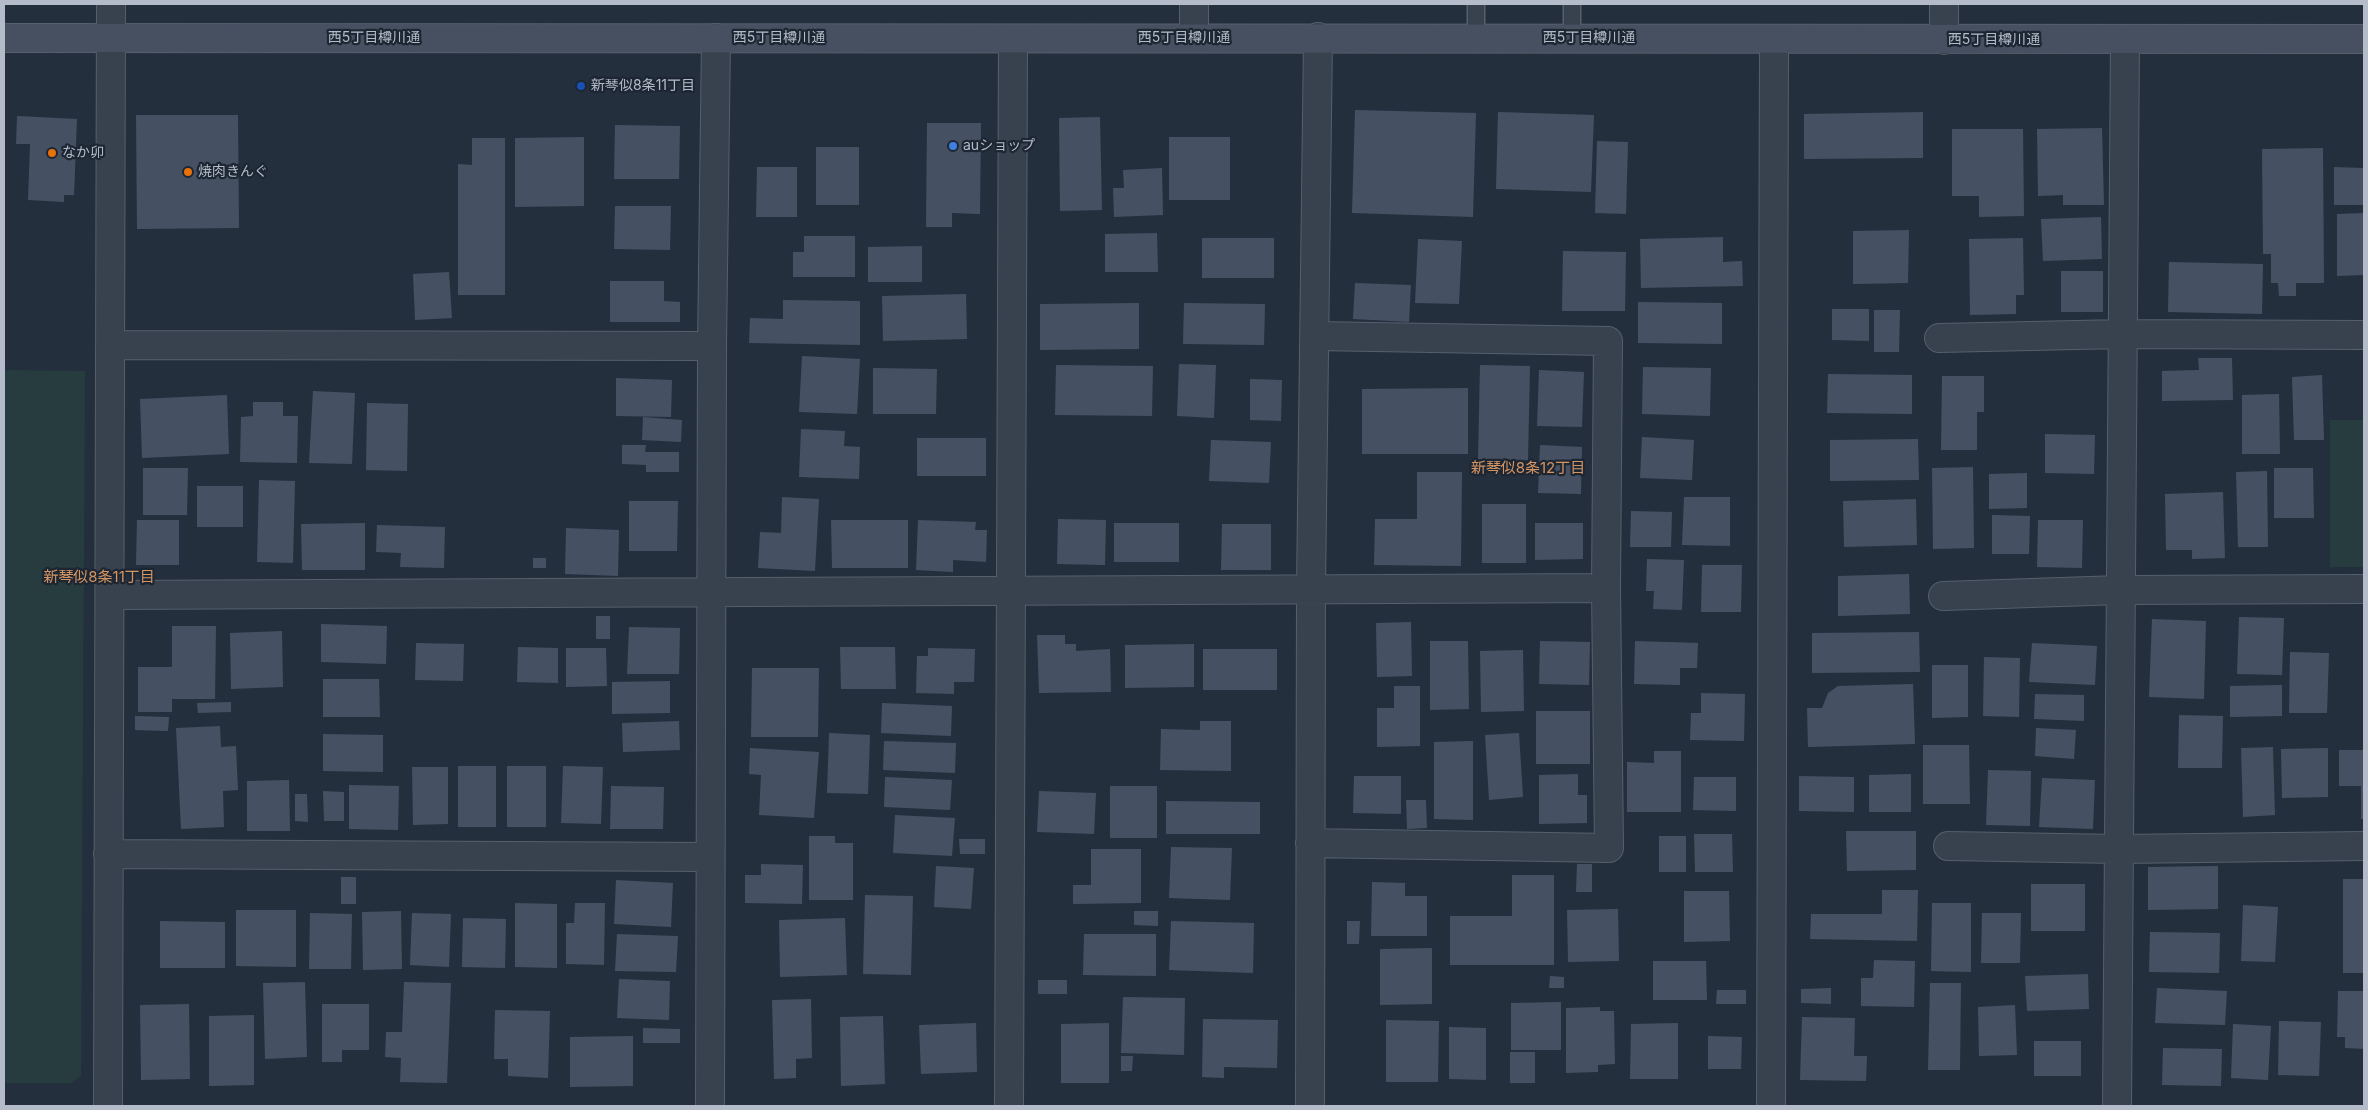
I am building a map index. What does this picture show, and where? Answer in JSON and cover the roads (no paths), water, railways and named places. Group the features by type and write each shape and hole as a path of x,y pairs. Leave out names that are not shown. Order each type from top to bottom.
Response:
{"main road":[{"name":"西5丁目樽川通","path":"4,38 1012,39 1318,37 1944,40 2364,39"}],"street":[{"path":"108,1106 111,4"},
{"path":"1194,4 1194,38"},
{"path":"1944,4 1944,40"},
{"path":"1310,1106 1311,588 1318,37"},
{"path":"710,1106 712,346 716,38"},
{"path":"1009,1106 1012,39"},
{"path":"1771,1106 1774,39"},
{"path":"2117,1106 2125,40"},
{"path":"1939,338 2122,334 2364,335"},
{"path":"1310,843 1608,848 1606,588 1608,341 1315,336"},
{"path":"111,346 712,346"},
{"path":"110,595 1606,588"},
{"path":"1943,596 2120,590 2364,588"},
{"path":"1948,846 2119,848 2364,846"},
{"path":"108,854 710,857"}],"lane":[{"path":"1476,4 1476,38"},
{"path":"1572,4 1572,38"}],"place":[{"name":"新琴似8条11丁目","path":"581,86"},
{"name":"auショップ","path":"953,146"},
{"name":"なか卯","path":"52,153"},
{"name":"焼肉きんぐ","path":"188,172"}],"district":[{"name":"新琴似8条12丁目","path":"1528,468"},
{"name":"新琴似8条11丁目","path":"99,577"}]}
